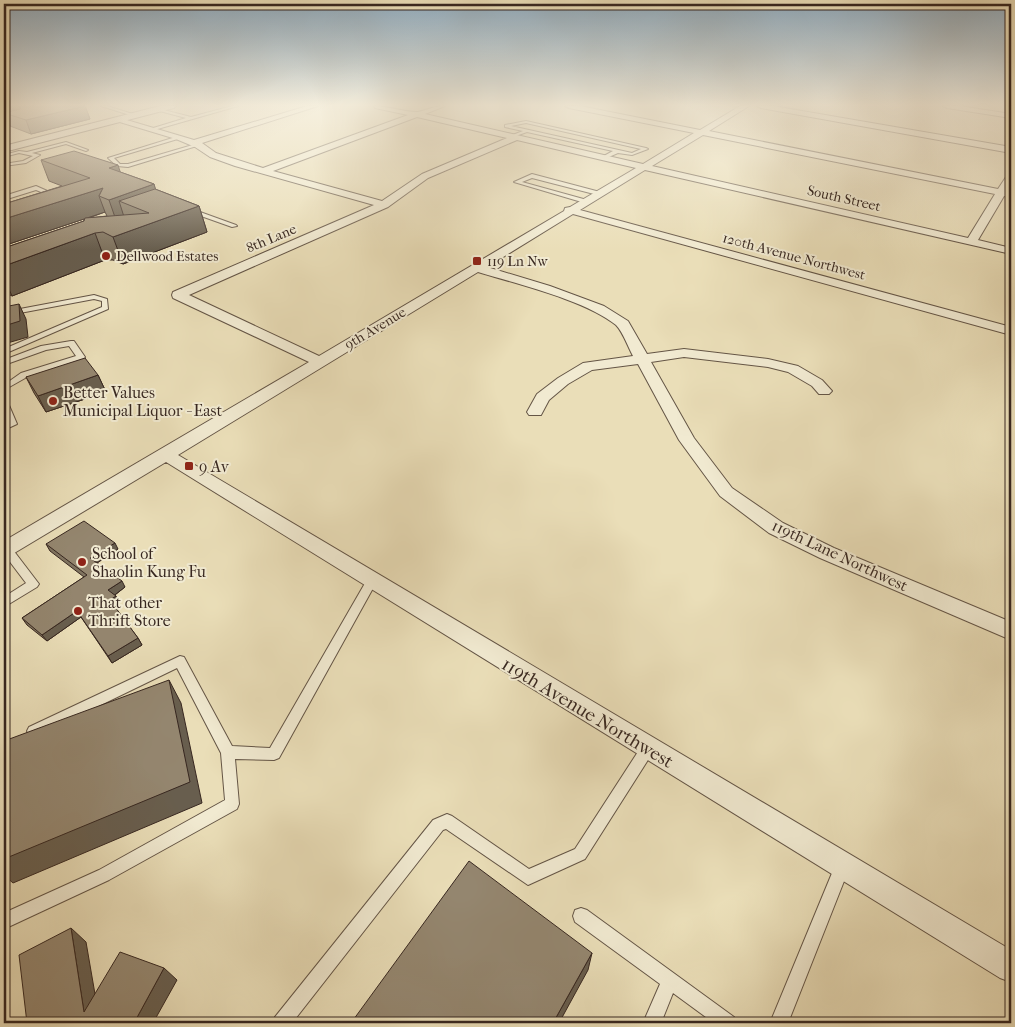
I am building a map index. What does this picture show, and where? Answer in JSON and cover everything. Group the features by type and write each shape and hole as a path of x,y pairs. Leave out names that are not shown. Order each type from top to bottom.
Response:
{"street":[{"path":"214,154 264,171 384,205"},
{"path":"264,171 311,154"},
{"name":"8th Lane","path":"320,362 178,295 384,205 425,176 475,154"},
{"name":"South Street","path":"586,154 1011,251"},
{"name":"9th Avenue","path":"5,549 166,455 664,154"},
{"path":"812,154 1007,193"},
{"path":"971,242 1007,193 1011,176"},
{"name":"120th Avenue Northwest","path":"569,210 1011,332"},
{"name":"119th Lane Northwest","path":"475,267 546,289 599,309 623,324 687,440 726,492 776,528 827,553 1011,631"},
{"path":"535,412 543,397 563,381 588,366 684,354 768,363 793,369 817,382 824,392"},
{"name":"119th Avenue Northwest","path":"166,455 1011,967"}],"lane":[{"path":"4,164 24,162 38,155 37,154"},
{"path":"124,154 110,158 119,165 135,165 167,154"},
{"path":"604,158 612,154"},
{"path":"4,164 11,159"},
{"path":"585,201 517,182 532,176 598,193"},
{"path":"4,198 36,188 51,194 42,197"},
{"path":"184,208 234,226"},
{"path":"4,314 94,297 105,300 106,308 4,352"},
{"path":"4,363 44,348 72,342 80,357 24,375 4,388"},
{"path":"4,403 13,424 4,427"},
{"path":"4,603 33,584 5,549"},
{"path":"228,752 274,754 372,581"},
{"path":"4,922 104,875 232,804 228,752 180,661 21,738"},
{"path":"281,1023 438,825 448,821 528,877 580,854 648,748"},
{"path":"779,1023 842,866"},
{"path":"581,916 728,1023"},
{"path":"652,1023 670,981"}],"building":[{"path":"63,154 83,154 118,165 109,168 154,184 109,200 99,196 103,188 4,219 4,204 90,178 41,160"},
{"path":"155,189 199,206 113,237 103,232 95,233 4,266 4,248 84,221 85,218 149,213 119,201"},
{"path":"19,304 20,321 4,326 4,307"},
{"path":"85,358 98,375 38,396 26,377"},
{"path":"84,521 115,543 90,558 122,581 108,590 116,596 110,600 138,638 108,656 77,611 42,635 22,618 87,575 46,544"},
{"path":"169,680 190,782 4,859 4,741"},
{"path":"469,861 592,953 553,1023 351,1023"},
{"path":"71,928 84,1012 120,952 164,968 134,1023 27,1023 19,955"}],"place":[{"name":"Dellwood Estates","path":"106,256"},
{"name":"119 Ln Nw","path":"477,261"},
{"name":"Better Values Municipal Liquor - East","path":"53,401"},
{"name":"9 Av","path":"189,466"},
{"name":"School of Shaolin Kung Fu","path":"82,562"},
{"name":"That other Thrift Store","path":"78,611"}]}
